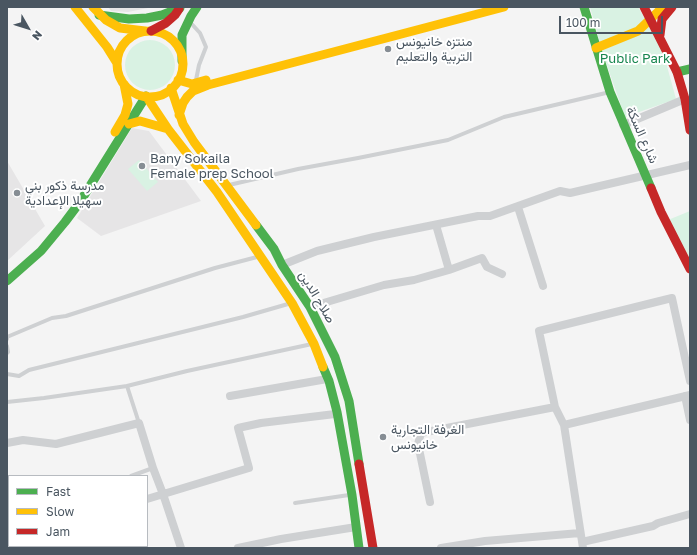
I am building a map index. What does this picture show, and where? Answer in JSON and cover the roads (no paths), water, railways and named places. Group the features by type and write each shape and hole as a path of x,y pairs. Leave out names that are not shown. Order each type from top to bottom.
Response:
{"main road":[{"path":"7,273 46,238 56,226 120,125 128,104 127,94 120,77 117,63 107,47 75,7"},
{"path":"93,7 106,20 120,28 148,31 165,35 173,40 178,48 182,61"},
{"path":"124,84 132,91 146,96 160,95 171,88 178,80 182,66 182,35 197,7"},
{"path":"179,116 183,102 197,86 485,7"},
{"path":"178,80 197,86 208,85 504,7"},
{"name":"شارع السكة","path":"584,7 610,92 623,126 661,212 690,268"},
{"path":"644,7 677,72 685,99 690,130"},
{"path":"596,48 638,31 645,26 650,18 663,7"},
{"path":"660,38 662,19 672,7"},
{"path":"117,63 124,43 136,34 148,31 166,23 180,8"},
{"path":"99,14 129,19 147,18 162,15 180,8"},
{"path":"677,72 690,69"},
{"name":"صلاح الدين","path":"171,88 179,116 183,124 194,142 274,249 282,265 310,307 335,357 349,400 373,548"},
{"path":"7,281 41,251 65,222 80,202 146,96"},
{"name":"صلاح الدين","path":"146,96 168,129 217,192 292,303 314,344 334,396 352,495 359,548"},
{"path":"129,124 140,121 168,129"}],"street":[{"path":"623,126 685,99"},
{"path":"282,265 317,252 360,240 478,216 490,216 560,191 570,193 690,165"},
{"path":"518,207 543,286"},
{"path":"436,225 449,270"},
{"path":"310,307 384,284 414,280 449,270 482,258 487,266 502,274"},
{"path":"690,381 672,298 539,331 555,407 564,425 582,545 653,526 658,523 690,514"},
{"path":"230,396 327,379"},
{"path":"564,425 688,396 690,420"},
{"path":"430,502 418,444 421,433 555,407"},
{"path":"148,499 249,468 238,428 261,423 335,414"},
{"path":"7,443 23,440 56,444 139,423 181,548"},
{"path":"242,548 281,539 356,526"},
{"path":"441,548 485,545 580,533"}],"lane":[{"path":"189,20 200,32 206,47 199,65 197,86"},
{"path":"227,186 298,169 448,140 504,118 610,92"},
{"path":"7,339 7,337 52,318 66,316 215,268 260,257"},
{"path":"7,374 19,376 29,370 292,303"},
{"path":"7,402 127,386 187,371 314,344"},
{"path":"7,346 7,353"},
{"path":"127,386 139,423"},
{"path":"134,475 153,468"},
{"path":"295,503 352,495"}],"place":[{"name":"منتزه خانيونس التربية والتعليم","path":"388,49"},
{"name":"Bany Sokaila Female prep School","path":"142,166"},
{"name":"مدرسة ذكور بني سهيلا الإعدادية","path":"17,193"},
{"name":"الغرفة التجارية خانيونس","path":"383,437"}],"park label":[{"name":"Public Park","path":"635,59"}]}
